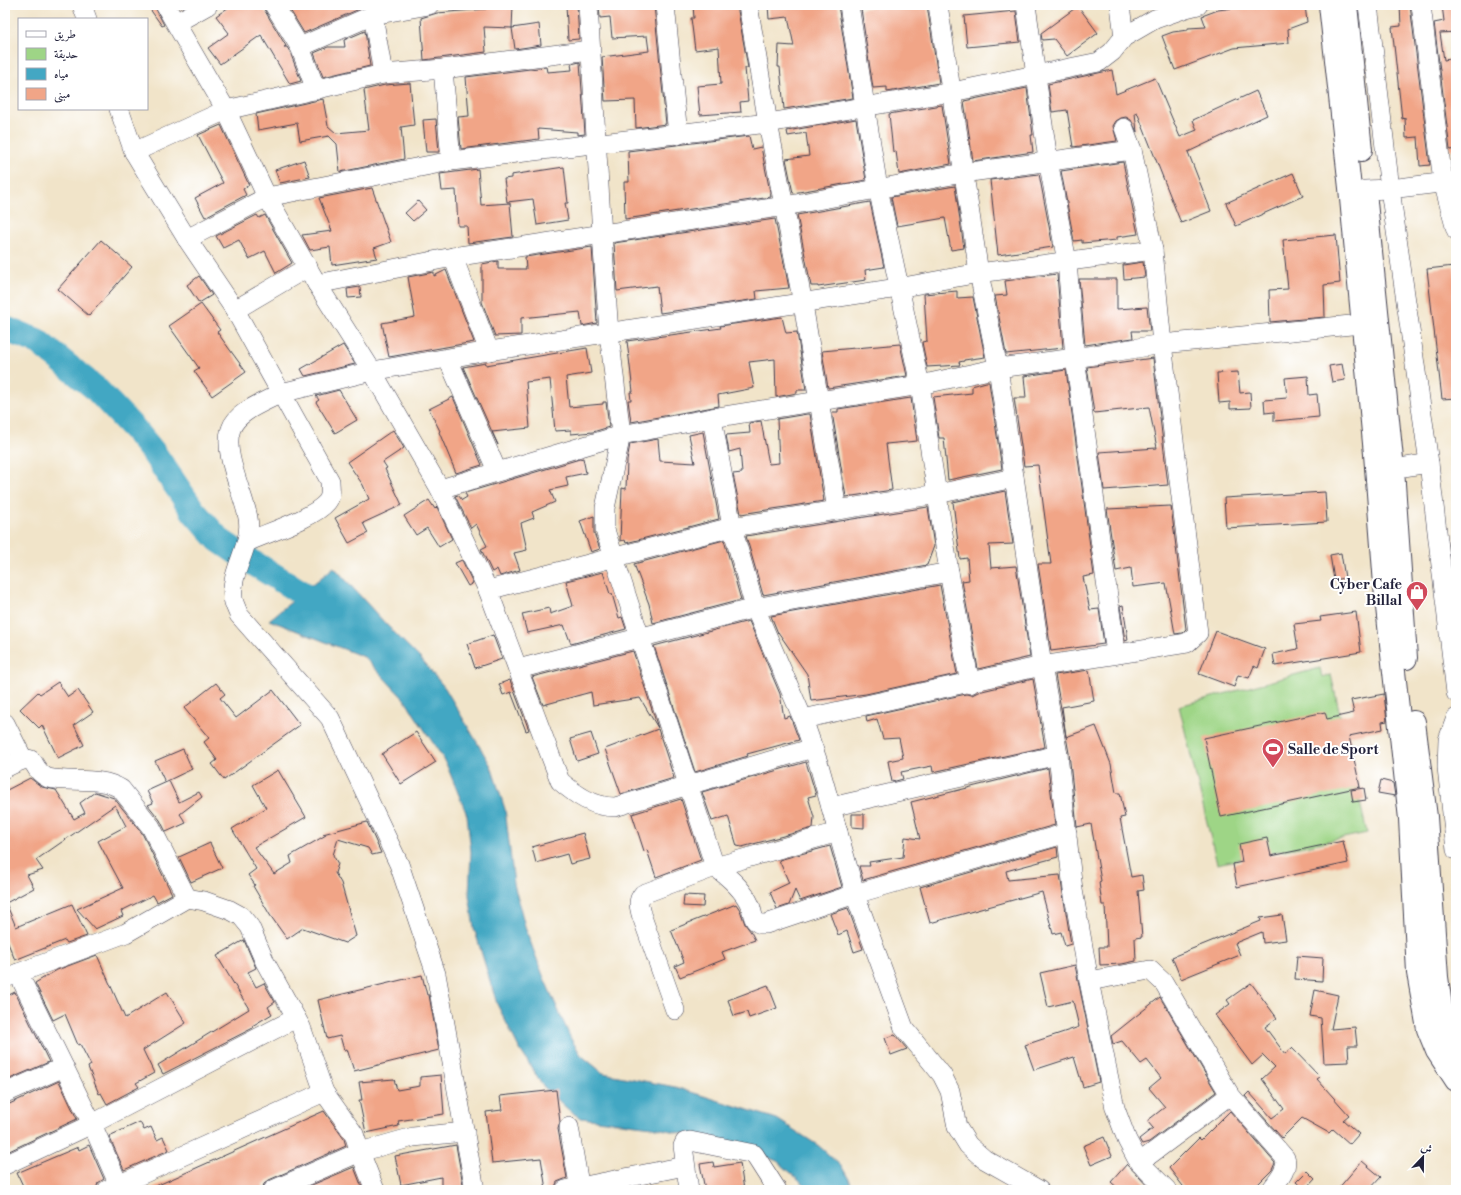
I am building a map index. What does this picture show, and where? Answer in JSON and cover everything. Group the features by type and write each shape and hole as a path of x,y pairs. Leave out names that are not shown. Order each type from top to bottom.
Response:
{"main road":[{"path":"1330,5 1350,188 1375,454 1386,598 1410,819 1418,974 1428,1029 1437,1051 1456,1080"},
{"path":"1346,5 1393,469 1407,672 1426,817 1437,977 1442,1014 1450,1041 1456,1052"}],"street":[{"path":"82,5 87,18"},
{"path":"165,5 226,110 267,197 317,284 372,371 440,490 488,590 560,781 578,795 604,807 615,807 813,748"},
{"path":"176,23 208,5"},
{"path":"274,5 300,47 316,90"},
{"path":"588,5 609,333 621,435 604,515 605,530 715,867 734,883 744,895 750,904 754,919 760,924 766,924 855,894 1067,833"},
{"path":"665,5 678,135"},
{"path":"748,5 768,123 803,304 818,403 837,510"},
{"path":"849,5 878,188 898,288 920,385 949,572 970,684"},
{"path":"938,5 979,272 998,368 1042,666 1058,755 1073,890 1089,981 1115,1108 1127,1140 1140,1162 1167,1190"},
{"path":"1026,5 1048,160 1067,262 1075,358 1116,654"},
{"path":"1120,5 1124,37"},
{"path":"1368,5 1390,189 1429,463 1456,693"},
{"path":"1421,5 1456,230"},
{"path":"300,47 372,15 416,6"},
{"path":"187,239 267,197 452,161 768,123 864,105 952,92 1099,62 1112,52 1124,37 1155,19 1190,6"},
{"path":"372,15 383,74"},
{"path":"134,152 226,110 383,74 443,69 590,50"},
{"path":"443,69 452,161"},
{"path":"119,110 134,152 187,239 235,310 330,481 331,494 328,502 309,515 247,542"},
{"path":"803,719 970,684 1042,666 1187,643 1198,633 1162,344 1153,250 1132,150 1124,128"},
{"path":"317,284 453,257 785,206 963,173 1048,160 1132,150"},
{"path":"1365,190 1390,189 1449,182"},
{"path":"476,1190 436,974 399,864 330,718 239,615 233,597 236,570 247,542 249,519 234,472 228,441 230,430 238,418 281,393 372,371 489,351 803,304 898,288 979,272 1153,250"},
{"path":"453,257 489,351"},
{"path":"235,310 308,268"},
{"path":"440,490 497,471 621,435 712,418 818,403 920,385 998,368 1075,358 1162,344 1362,324"},
{"path":"448,359 497,471"},
{"path":"712,418 732,527 755,608 803,719 831,808 855,894 904,1028 942,1075 950,1091 957,1127 968,1145 984,1159 1039,1190"},
{"path":"1393,469 1429,463"},
{"path":"488,590 614,559 732,527 937,494 1014,478"},
{"path":"518,669 755,608 949,572"},
{"path":"1456,718 1448,740 1447,768 1456,850"},
{"path":"5,723 23,759"},
{"path":"831,808 1058,755"},
{"path":"5,768 23,759 32,760 48,778 91,781 114,785 121,789 151,827 187,898"},
{"path":"675,1010 641,914 639,899 643,894 715,867 838,832"},
{"path":"324,1092 116,1188 92,1124 64,1067 11,975 126,933 187,898 204,901 230,910 241,916 250,927 265,962 301,1027 324,1092 354,1134 374,1190"},
{"path":"1089,981 1150,970 1164,983 1230,1095 1285,1158 1285,1169 1271,1190"},
{"path":"5,1165 92,1124 296,1018"},
{"path":"5,1093 64,1067"},
{"path":"1140,1162 1230,1095"},
{"path":"569,1128 575,1189 685,1166"},
{"path":"273,1190 360,1152 413,1137 465,1132"},
{"path":"689,1190 683,1146 685,1142 690,1141 754,1154 777,1190"}],"green space":[{"name":"Salle de Sport","path":"1320,668 1322,677 1331,675 1367,833 1217,864 1179,706"}],"water":[{"path":"334,567 384,622 420,658 445,688 491,766 505,809 514,884 526,930 544,978 571,1039 581,1055 603,1073 675,1087 777,1119 819,1146 842,1167 855,1190 811,1190 777,1161 737,1145 652,1127 581,1118 571,1112 543,1086 519,1048 497,1004 474,928 469,895 471,852 467,815 445,761 404,699 364,657 269,620"}],"building":[{"path":"147,5 154,5 164,25 162,26"},
{"path":"232,5 263,5 286,46 284,47 287,47 290,52 301,81 290,84 261,35 220,64 208,48 229,33 216,16"},
{"path":"287,5 363,5 364,7 304,33"},
{"path":"486,5 513,5 512,28 484,27 486,52 424,60 421,18 437,13 486,9"},
{"path":"566,5 577,5 579,39 568,40"},
{"path":"599,5 654,5 666,124 636,128 635,100 605,101 602,57 649,51 647,36 612,38 610,17 600,18"},
{"path":"693,5 712,5 713,7 737,5 748,68 745,68 748,101 740,102 741,112 700,115 697,86 721,84 719,47 695,50 691,18 694,18"},
{"path":"768,5 838,5 853,98 784,109 780,67 778,67 779,45 794,46 788,17 769,19"},
{"path":"873,5 927,5 939,83 887,92 887,87 873,88 861,9 873,7"},
{"path":"1256,5 1305,5 1307,22 1288,29 1289,43 1234,48 1175,70 1162,36 1173,32 1188,30 1188,28 1206,27 1202,16 1218,10"},
{"path":"1400,5 1410,5 1430,165 1420,166 1418,137 1406,138 1405,118 1402,119 1392,27 1401,26"},
{"path":"1442,5 1456,5 1456,32 1440,33 1444,60 1456,58 1456,149 1450,150 1434,23 1444,21"},
{"path":"1078,6 1098,33 1067,56 1054,39 1042,40 1041,33"},
{"path":"1016,11 1020,42 967,47 964,16"},
{"path":"539,24 541,45 515,49 512,28"},
{"path":"365,31 370,66 323,77 314,53 328,47 345,47 344,40"},
{"path":"580,62 585,134 577,135 577,132 538,129 539,139 461,149 458,117 469,116 466,77 546,67 547,72 572,70 571,64"},
{"path":"1112,70 1116,94 1155,78 1180,137 1197,130 1193,120 1256,91 1267,115 1188,152 1211,211 1181,223 1137,112 1135,113 1137,132 1131,120 1126,117 1121,118 1116,121 1113,126 1117,141 1073,147 1067,110 1052,112 1048,84"},
{"path":"410,83 414,125 401,127 404,159 340,172 337,144 329,136 300,141 297,123 258,130 256,114 323,99 328,126 336,133 369,130 364,90 385,85"},
{"path":"1027,88 1033,135 1031,135 1033,152 973,161 964,101"},
{"path":"942,105 951,164 899,174 896,151 893,152 889,114"},
{"path":"436,119 439,152 426,152 423,120"},
{"path":"856,119 866,180 793,193 786,159 809,156 806,133 788,136 787,131"},
{"path":"221,125 249,185 243,189 246,195 205,217 195,198 223,183 198,135"},
{"path":"749,136 752,149 761,147 771,197 625,219 624,182 629,182 628,151"},
{"path":"304,160 310,177 280,183 275,170"},
{"path":"1123,162 1138,234 1117,237 1117,240 1082,243 1082,240 1074,241 1061,171"},
{"path":"564,167 568,203 565,203 568,220 537,225 533,199 507,202 504,179 511,178 511,175"},
{"path":"478,169 481,205 510,203 513,237 468,243 467,226 458,226 456,190 442,191 440,174"},
{"path":"1293,173 1303,196 1236,226 1226,203"},
{"path":"1039,174 1053,247 998,255 990,180"},
{"path":"955,186 964,248 951,250 945,218 897,226 891,197"},
{"path":"372,188 391,242 374,248 377,258 332,265 330,247 310,250 302,235 332,231 319,198"},
{"path":"418,201 426,210 413,221 405,213"},
{"path":"870,202 884,267 865,270 866,280 818,287 811,286 797,215"},
{"path":"257,215 259,218 265,215 292,263 276,273 265,251 249,259 239,240 223,248 216,236"},
{"path":"775,219 789,288 756,291 757,299 660,313 657,286 617,291 614,243"},
{"path":"1336,235 1340,283 1324,285 1325,317 1270,322 1269,290 1288,289 1283,240"},
{"path":"101,240 132,267 89,316 58,289"},
{"path":"592,247 597,323 582,326 580,312 521,318 521,335 495,336 482,302 482,264 498,261 498,269 526,269 525,257"},
{"path":"1143,262 1145,277 1124,279 1123,265"},
{"path":"1454,266 1456,279 1456,398 1442,399 1427,269"},
{"path":"446,270 474,342 389,357 382,323 415,317 408,277 434,272 434,276"},
{"path":"1057,274 1063,348 1006,354 995,296 1007,295 1005,281"},
{"path":"199,276 212,295 199,303 187,285"},
{"path":"1079,279 1117,279 1117,309 1147,307 1150,331 1132,331 1133,338 1085,345"},
{"path":"360,287 361,297 348,298 347,289"},
{"path":"957,291 957,298 973,297 985,357 964,360 959,362 960,365 927,367 922,342 927,341 924,294"},
{"path":"201,304 220,330 217,332 246,372 212,396 194,371 199,368 169,326"},
{"path":"782,317 786,333 797,332 806,390 797,390 797,393 776,397 775,359 749,362 754,388 718,395 719,406 631,422 628,400 631,400 630,392 633,392 627,341 721,328 720,326"},
{"path":"900,344 907,376 828,388 822,351"},
{"path":"343,345 355,364 305,376 301,369"},
{"path":"587,348 591,373 566,377 569,407 603,404 603,402 606,402 609,427 593,432 571,434 571,430 555,431 550,379 526,382 530,428 492,432 463,367 486,363 486,365"},
{"path":"1153,358 1168,485 1104,490 1099,452 1157,448 1149,407 1094,413 1087,367"},
{"path":"1342,364 1345,380 1332,382 1329,366"},
{"path":"1066,370 1094,575 1083,577 1090,610 1099,609 1104,644 1051,651 1038,564 1051,564 1038,465 1024,466 1014,398 1026,398 1024,376"},
{"path":"1238,372 1240,393 1250,392 1251,408 1230,409 1230,402 1219,403 1217,373"},
{"path":"1308,376 1309,395 1317,394 1319,417 1274,421 1274,412 1265,413 1264,400 1287,398 1285,378"},
{"path":"989,382 1002,469 948,480 944,438 939,438 933,397 972,393 972,386"},
{"path":"339,390 357,420 335,433 316,402 319,400 316,396"},
{"path":"453,397 482,465 456,473 439,432 440,431 429,409"},
{"path":"911,398 917,441 886,444 892,490 846,497 832,412 838,412 838,409"},
{"path":"810,414 824,501 741,514 733,474 742,473 740,449 729,452 726,435 750,433 749,423 761,421 769,464 779,463 777,419"},
{"path":"393,430 404,448 383,462 387,468 385,469 402,505 363,523 368,533 349,543 335,518 369,499 363,485 347,462"},
{"path":"703,432 719,519 626,543 625,540 620,541 622,488 626,489 627,461 630,444 658,439 660,461 695,463 689,435"},
{"path":"583,458 586,473 566,477 568,486 550,490 555,502 532,512 534,518 521,523 527,550 514,553 520,570 500,576 497,569 492,572 481,549 487,546 476,524 471,528 455,496 458,495 462,500 467,497 465,493"},
{"path":"1005,491 1013,544 989,545 991,568 1016,566 1030,657 978,669 962,581 969,580 967,558 960,559 953,502"},
{"path":"1325,492 1327,522 1226,528 1224,498"},
{"path":"429,500 435,509 437,507 452,539 439,547 427,528 416,535 404,516"},
{"path":"1171,506 1186,629 1182,633 1175,634 1166,583 1133,587 1131,568 1116,571 1107,509"},
{"path":"928,507 934,546 927,565 763,595 746,536"},
{"path":"594,516 594,533 600,549 591,552 580,521"},
{"path":"724,540 741,600 653,623 649,604 634,564"},
{"path":"1341,553 1345,578 1334,580 1330,555"},
{"path":"462,560 473,583 468,586 455,563"},
{"path":"603,572 610,594 612,594 619,618 622,617 626,629 571,644 564,625 527,633 522,614 549,608 550,614 573,606 566,581"},
{"path":"940,585 957,674 866,694 811,701 807,674 778,633 771,616"},
{"path":"1123,605 1128,640 1125,641 1120,606"},
{"path":"1356,612 1361,652 1275,666 1273,654 1298,649 1294,624 1321,621 1320,617"},
{"path":"749,621 780,694 784,718 790,716 799,740 747,754 748,756 695,772 654,646"},
{"path":"1216,631 1265,649 1258,668 1254,666 1249,678 1238,675 1234,687 1199,674"},
{"path":"493,635 502,659 475,668 467,644"},
{"path":"633,651 658,728 640,698 593,705 591,692 543,705 532,677"},
{"path":"1089,670 1094,701 1062,707 1066,734 1055,675"},
{"path":"1033,679 1045,747 933,772 932,766 901,772 903,779 892,782 888,761 903,758 899,738 883,739 877,719 867,722 866,716 966,694 972,695 978,692"},
{"path":"510,680 529,730 526,731 511,692 503,695 499,684"},
{"path":"58,682 68,697 78,690 93,712 74,725 84,745 58,758 42,725 39,728 20,709 38,692 40,694"},
{"path":"216,683 225,694 220,698 236,718 273,690 300,725 224,780 212,764 217,760 204,742 209,738 184,708"},
{"path":"1384,694 1387,721 1382,722 1383,729 1349,736 1360,787 1221,817 1204,738 1325,712 1327,719 1354,713 1351,700"},
{"path":"1096,726 1111,764 1116,793 1120,793 1125,817 1120,818 1131,877 1142,875 1144,890 1138,891 1142,937 1135,938 1136,961 1122,964 1100,965 1099,947 1107,947 1105,905 1102,905 1099,882 1101,881 1091,824 1077,827 1066,737"},
{"path":"658,729 674,778 621,794 605,749"},
{"path":"416,732 436,762 401,784 382,754"},
{"path":"591,733 598,754 577,761 570,739"},
{"path":"183,749 192,769 165,782 155,761"},
{"path":"806,762 816,795 808,797 814,817 813,828 742,847 737,846 728,816 712,821 702,792"},
{"path":"1048,768 1055,825 863,880 859,866 870,866 869,862 903,857 905,837 920,839 911,802"},
{"path":"278,770 306,817 254,847 274,874 292,863 290,856 326,835 323,834 367,822 381,853 372,855 368,848 338,839 333,855 338,864 335,873 341,883 356,936 345,943 303,928 287,939 270,915 253,886 255,885 248,875 256,869 232,829 266,808 253,785"},
{"path":"30,778 42,787 56,790 74,819 85,813 80,803 95,792 114,798 142,833 172,894 157,902 153,895 121,911 123,916 95,929 77,909 123,888 98,841 126,826 115,805 36,860 43,870 27,875 34,888 6,903 16,927 72,904 87,936 67,943 65,940 15,960 5,936 5,791"},
{"path":"1381,780 1393,783 1395,796 1378,793"},
{"path":"169,781 179,802 199,792 202,797 180,814 186,823 166,832 160,820 148,805 153,803 147,791"},
{"path":"1364,788 1366,800 1353,802 1351,790"},
{"path":"681,799 701,860 656,877 647,850 644,851 632,814"},
{"path":"852,814 864,814 864,828 852,827"},
{"path":"583,833 590,859 570,864 567,854 536,863 532,847"},
{"path":"1267,838 1271,856 1343,841 1348,863 1237,887 1233,864 1242,862 1239,844"},
{"path":"210,843 222,868 191,882 179,857"},
{"path":"830,846 842,887 800,901 795,890 789,905 777,909 770,892 789,883 779,860"},
{"path":"1057,847 1058,857 1006,871 1008,880 1060,875 1071,944 1065,946 1061,932 1053,934 1042,892 930,923 920,887"},
{"path":"684,895 704,896 703,907 683,906"},
{"path":"736,904 745,924 755,940 722,952 725,959 680,977 675,966 684,962 671,930"},
{"path":"848,908 863,949 854,952 847,931 838,935 830,914"},
{"path":"1282,915 1286,940 1263,943 1262,932 1235,943 1240,955 1181,979 1172,957 1261,921 1260,918"},
{"path":"244,940 256,968 248,972 256,987 264,983 275,1002 268,1007 272,1014 252,1026 253,1028 163,1074 158,1065 249,1009 217,956"},
{"path":"97,955 125,1018 167,992 186,1023 143,1050 154,1073 136,1083 139,1087 107,1104 101,1093 99,1094 88,1067 91,1065 80,1044 78,1045 65,1014 53,1020 35,983 57,970"},
{"path":"1297,956 1323,958 1322,981 1295,979"},
{"path":"1075,965 1099,1082 1083,1087 1074,1057 1034,1070 1025,1045 1079,1027 1073,1001 1048,1007 1040,973"},
{"path":"422,975 427,995 429,995 439,1050 354,1071 347,1049 344,1050 340,1036 327,1039 318,1000"},
{"path":"1251,983 1277,1018 1265,1027 1285,1054 1292,1048 1320,1077 1317,1079 1349,1115 1343,1120 1359,1134 1350,1144 1333,1129 1329,1133 1302,1118 1282,1138 1245,1096 1249,1092 1272,1118 1284,1109 1262,1079 1275,1067 1263,1055 1252,1065 1215,1015 1230,1004 1227,1000"},
{"path":"768,985 777,1008 749,1018 747,1012 734,1016 728,1000"},
{"path":"1315,990 1338,995 1331,1029 1355,1027 1357,1046 1348,1046 1349,1062 1324,1063 1321,1018 1310,1016"},
{"path":"15,992 49,1062 5,1081 5,997"},
{"path":"1160,997 1216,1092 1149,1142 1142,1144 1139,1139 1153,1128 1147,1121 1165,1107 1149,1088 1161,1078 1147,1060 1141,1064 1122,1041 1113,1044 1111,1036"},
{"path":"895,1035 907,1049 891,1055 885,1038"},
{"path":"441,1075 444,1114 398,1121 399,1126 366,1133 359,1100 362,1100 359,1082 394,1079 397,1090 420,1086 420,1077"},
{"path":"59,1081 77,1119 5,1153 5,1106"},
{"path":"556,1090 560,1122 558,1129 567,1178 557,1182 554,1190 546,1190 541,1158 492,1163 486,1112 502,1110 500,1096"},
{"path":"324,1111 344,1139 346,1146 269,1180 264,1184 262,1190 147,1190"},
{"path":"1230,1111 1275,1163 1272,1170 1252,1190 1186,1190 1169,1168 1199,1138 1201,1140"},
{"path":"140,1122 144,1130 151,1127 157,1140 163,1137 169,1150 124,1170 109,1136"},
{"path":"1104,1137 1112,1156 1091,1165 1083,1146"},
{"path":"89,1145 104,1179 98,1183 96,1189 25,1190 17,1173 78,1147 79,1150"},
{"path":"456,1145 464,1190 452,1190 452,1187 441,1187 441,1177 401,1185 395,1156"},
{"path":"1362,1161 1381,1177 1369,1190 1337,1190"},
{"path":"713,1162 714,1167 740,1163 744,1190 705,1190 700,1164"},
{"path":"1127,1164 1151,1190 1120,1190 1111,1182"},
{"path":"354,1167 363,1190 300,1190"},
{"path":"1307,1171 1315,1179 1305,1190 1296,1182"}],"waterway":[{"path":"5,329 37,341 95,388 135,430 153,452 194,512 219,540 332,613"}],"place":[{"name":"Cyber Cafe Billal","path":"1417,612"},
{"name":"Salle de Sport","path":"1273,768"}]}
